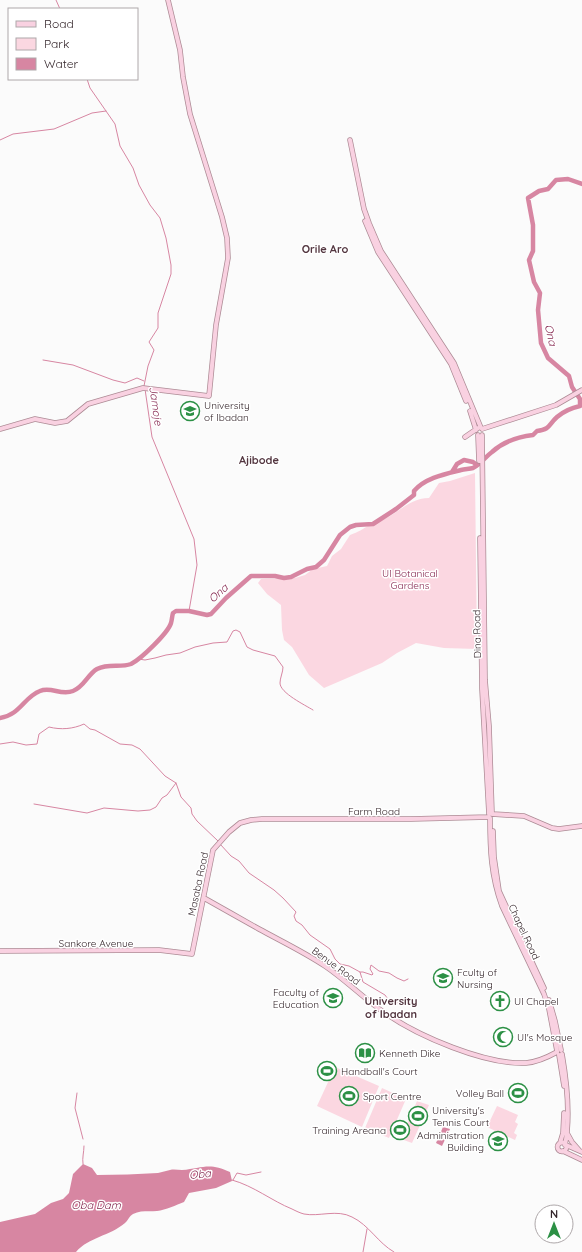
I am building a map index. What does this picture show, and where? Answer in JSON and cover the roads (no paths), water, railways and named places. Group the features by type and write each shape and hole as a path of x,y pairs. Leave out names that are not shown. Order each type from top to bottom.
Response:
{"street":[{"path":"0,429 35,419 55,423 67,421 88,404 141,388 209,396 216,325 228,258 226,230 188,108 180,50 168,0"},
{"path":"349,140 368,223 381,251 454,363 477,421 479,432 556,408 582,392"},
{"name":"Dina Road","path":"479,432 482,689 491,816"},
{"path":"491,816 524,816 552,828 559,829 582,826"},
{"name":"Farm Road","path":"237,826 240,823 249,820 411,819 491,816"},
{"name":"Chapel Road","path":"491,816 494,857 499,890 546,993 554,1016 565,1109 563,1134 560,1143"},
{"name":"Masaba Road","path":"192,954 213,850 237,826"},
{"name":"Benue Road","path":"204,898 300,950 326,966 385,1013 428,1037 457,1049 492,1059 515,1063 534,1061 559,1053"},
{"name":"Sankore Avenue","path":"0,951 159,950 192,954"},
{"name":"Chapel Road","path":"559,1053 566,1083 566,1145"},
{"path":"567,1132 572,1142 580,1151"},
{"path":"580,1151 560,1143 557,1148 560,1151 582,1160"},
{"path":"563,1151 566,1148 566,1145"}],"water":[{"path":"443,1127 450,1129 442,1146 436,1143"},
{"name":"Oba Dam","path":"83,1164 92,1168 97,1175 158,1173 211,1166 230,1172 232,1181 216,1188 189,1193 184,1202 167,1209 133,1214 126,1222 113,1231 87,1243 76,1252 0,1252 0,1222 35,1214 51,1203 63,1199 69,1193 73,1174"}],"waterway":[{"name":"Jamoje","path":"56,0 60,8"},
{"name":"Jamoje","path":"87,80 90,88 115,124 120,146 133,168 139,185 150,205 160,218 166,238 171,265 171,274 158,313 158,328 149,342 154,350 148,366 144,386"},
{"path":"0,140 13,134 54,129 92,113 106,111"},
{"name":"Ona","path":"580,406 580,399 572,387 569,376 548,358 541,343 538,310 540,293 534,282 529,260 533,251 533,225 528,198 539,191 548,189 556,180 568,179 582,184"},
{"path":"43,360 73,365 125,383 137,378 144,381"},
{"name":"Jamoje","path":"145,389 152,437 194,539 197,565 189,611"},
{"name":"Ona","path":"0,718 17,710 30,697 40,691 73,691 80,687 94,671 101,667 131,664 160,639 169,627 173,613 176,611 189,611 207,615 211,614 226,598 251,576 275,576 284,578 291,577 307,569 316,567 324,560 340,535 350,527 356,525 373,524 414,495 414,491 429,480 442,475 473,468 506,442 516,438 533,435 537,431 547,428 562,413 580,406"},
{"name":"Ona","path":"452,472 457,464 464,460 473,462 477,465"},
{"path":"138,659 145,660 180,653 195,647 213,643 227,642 233,631 236,630 240,632 247,647 275,656 283,667 280,681 281,687 288,695 313,710"},
{"path":"0,744 13,742 26,745 37,744 39,734 49,727 67,728 84,724 90,729 95,730 120,744 132,745 140,749 165,776 176,783 181,797 191,808 192,814 197,821 218,841"},
{"path":"34,804 87,813 104,808 138,811 150,810 156,807 176,783"},
{"path":"220,844 231,856 239,861 249,873 283,898 296,912 294,916 296,921 302,925 310,935 330,949 335,959 340,964 349,966 360,972 363,982 385,995 390,1002 408,1003 413,1005"},
{"path":"360,972 372,975 373,974 370,969 371,965 379,971 389,973 404,981 408,979"},
{"path":"77,1093 75,1108 83,1139"},
{"path":"83,1164 84,1146"},
{"path":"233,1180 237,1173 246,1175 261,1172"},
{"name":"Oba","path":"232,1180 248,1186 302,1214 310,1215 334,1213 352,1217 358,1220 383,1244 394,1252"},
{"path":"363,1252 367,1229"}],"place":[{"name":"University of Ibadan","path":"190,411"},
{"name":"Fculty of Nursing","path":"443,978"},
{"name":"Faculty of Education","path":"333,998"},
{"name":"UI Chapel","path":"500,1001"},
{"name":"UI's Mosque","path":"503,1037"},
{"name":"Kenneth Dike","path":"365,1053"},
{"name":"Handball's Court","path":"327,1071"},
{"name":"Volley Ball","path":"518,1093"},
{"name":"Sport Centre","path":"349,1096"},
{"name":"University's Tennis Court","path":"418,1116"},
{"name":"Training Areana","path":"400,1130"},
{"name":"Administration Building","path":"498,1141"}],"district":[{"name":"Orile Aro","path":"325,249"},
{"name":"Ajibode","path":"259,460"},
{"name":"University of Ibadan","path":"391,1007"}],"park label":[{"name":"UI Botanical Gardens","path":"410,578"}]}
